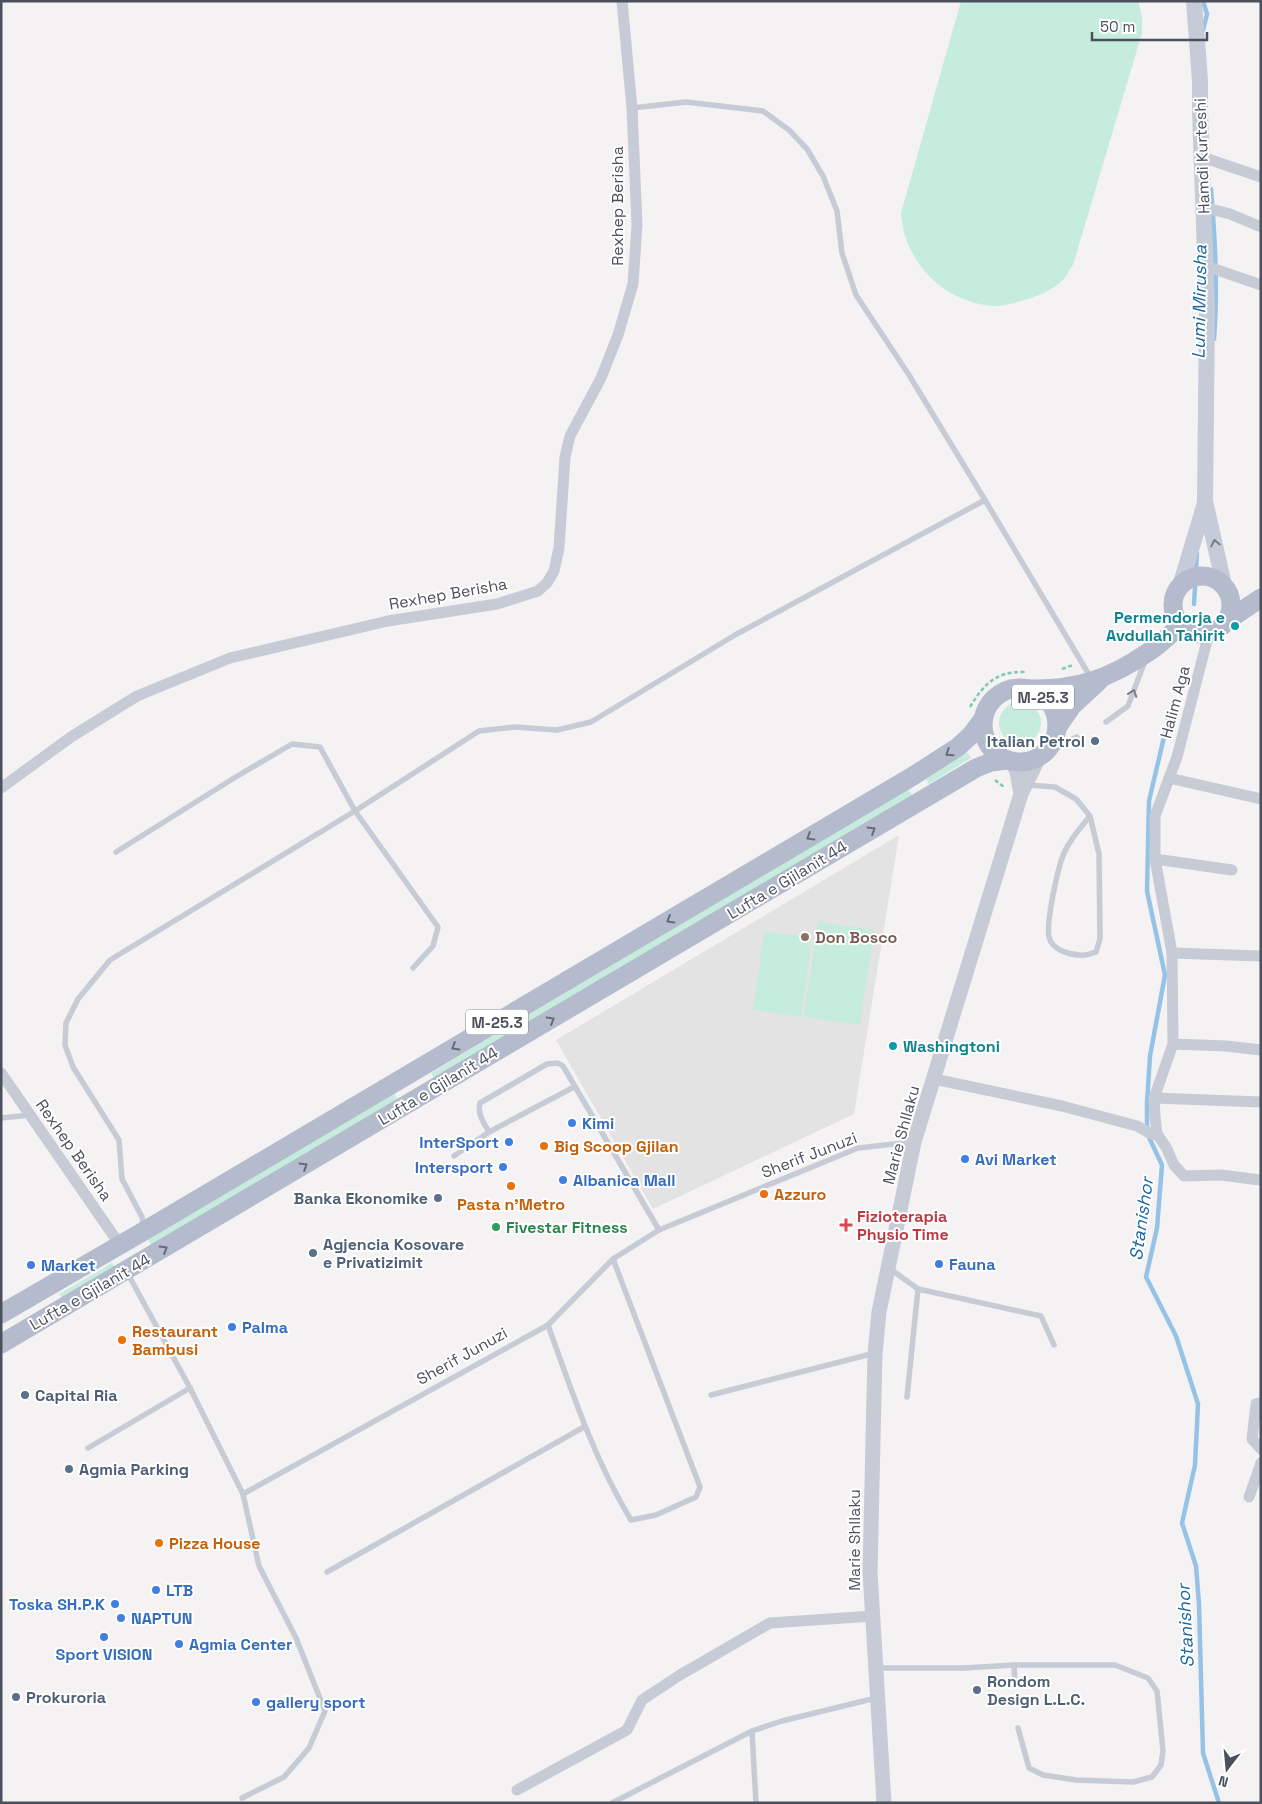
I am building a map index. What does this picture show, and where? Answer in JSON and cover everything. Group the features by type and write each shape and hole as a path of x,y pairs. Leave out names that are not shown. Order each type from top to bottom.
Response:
{"main road":[{"name":"Hamdi Kurteshi","path":"1188,1 1196,21"},
{"name":"Hamdi Kurteshi","path":"1194,1 1200,82 1206,266 1205,501 1226,589"},
{"name":"Hamdi Kurteshi","path":"1181,583 1205,501"},
{"path":"1228,620 1232,602 1226,589 1216,579 1208,576 1189,578 1181,583 1176,590 1172,599 1175,617 1180,626 1196,634 1209,634 1222,627 1228,620 1261,597"},
{"path":"1226,589 1261,597"},
{"name":"M-25.3","path":"983,719 987,707 1005,691 1017,688 1069,688 1096,681 1148,653 1180,626"},
{"name":"M-25.3","path":"1010,761 1031,760 1044,753 1054,739 1057,728 1072,706 1096,681"},
{"name":"M-25.3","path":"1029,689 1039,693 1053,708 1057,728"},
{"path":"983,719 983,732 988,744 996,754 1010,761"},
{"name":"Lufta e Gjilanit 44","path":"1,1314 913,776 964,741 983,719"},
{"name":"Lufta e Gjilanit 44","path":"1,1344 976,768 991,762 1010,761"}],"street":[{"name":"Rexhep Berisha","path":"1,788 71,737 137,696 230,658 388,621 497,604 538,591 547,584 554,571 560,548 565,457 570,436 601,378 618,335 633,284 637,225 632,108 622,1"},
{"path":"1202,157 1261,177"},
{"path":"1203,207 1230,214 1261,228"},
{"path":"1206,266 1261,285"},
{"name":"Halim Aga","path":"1209,634 1177,758 1155,816 1155,860 1172,953 1173,1044 1154,1098 1154,1134 1166,1147 1174,1165 1184,1176 1221,1175 1260,1180"},
{"name":"Marie Shllaku","path":"884,1803 870,1572 874,1353 879,1312 914,1142 1023,789 1044,753"},
{"path":"1010,761 1017,772 1023,789"},
{"path":"1169,778 1261,799"},
{"path":"1155,860 1232,870"},
{"path":"1172,953 1261,956"},
{"path":"1173,1044 1226,1046 1261,1050"},
{"name":"Rexhep Berisha","path":"1,1073 120,1245"},
{"path":"934,1079 1062,1106 1137,1126 1154,1134"},
{"path":"1154,1098 1261,1102"},
{"path":"1261,1404 1256,1404 1252,1439 1261,1449"},
{"path":"1249,1497 1261,1463"},
{"path":"517,1790 627,1730 642,1700 680,1675 770,1623 873,1616"}],"lane":[{"path":"632,108 686,102 763,111 789,130 807,149 823,176 837,211 842,253 856,295 909,375 1096,681"},
{"path":"144,1231 142,1217 122,1179 119,1140 73,1066 66,1045 66,1023 78,999 110,960 355,810 479,731 515,727 557,730 591,722 735,635 986,500"},
{"path":"1106,722 1128,706 1148,653"},
{"path":"1044,753 1077,736"},
{"path":"116,852 292,744 320,747 355,810 438,927 433,946 413,968"},
{"path":"1023,789 1055,787 1076,799 1090,816 1099,854 1100,939 1096,952 1086,956 1067,953 1055,948 1049,938 1050,922 1063,857 1077,832 1090,816"},
{"path":"489,1132 478,1109 480,1103 547,1064 558,1063 563,1066 659,1230"},
{"path":"454,1156 489,1132 574,1087"},
{"path":"1,1118 30,1115"},
{"name":"Sherif Junuzi","path":"243,1494 548,1325 613,1259 659,1230 858,1148 914,1142"},
{"path":"548,1325 584,1427 615,1494 631,1520 656,1516 696,1497 700,1487 613,1259"},
{"path":"888,1268 918,1289 1041,1316 1054,1345"},
{"path":"126,1271 190,1388 243,1494 259,1566 296,1638 325,1711 309,1748 284,1777 242,1798"},
{"path":"907,1397 918,1289"},
{"path":"711,1395 874,1353"},
{"path":"88,1448 190,1388"},
{"path":"327,1572 584,1427"},
{"path":"1014,1665 1015,1685"},
{"path":"876,1668 1115,1665 1148,1678 1157,1691 1162,1744 1161,1765 1152,1777 1133,1782 1076,1780 1043,1775 1029,1768 1018,1728"},
{"path":"612,1803 752,1731 782,1721 878,1698"},
{"path":"752,1731 756,1803"}],"shaded area":[{"name":"Don Bosco","path":"899,835 854,1114 653,1209 556,1040"}],"green space":[{"path":"961,1 1138,1 1142,16 1142,33 1073,265 1062,281 1050,290 1011,304 994,306 976,303 959,297 943,288 930,277 910,248 904,231 901,213"},
{"path":"1020,702 1035,708 1041,723 1035,738 1020,744 1005,738 999,723 1005,708"},
{"path":"967,752 971,758 929,784 926,779"},
{"path":"908,789 912,795 435,1080 431,1073"},
{"path":"818,922 874,930 860,1025 804,1017"},
{"path":"764,931 812,938 801,1017 753,1010"},
{"path":"395,1094 398,1100 152,1246 147,1238"},
{"path":"112,1263 115,1267 62,1299 59,1294"}],"waterway":[{"name":"Lumi Mirusha","path":"1203,1 1207,14 1203,30"},
{"name":"Lumi Mirusha","path":"1211,189 1216,264 1214,339"},
{"name":"Lumi Mirusha","path":"1194,604 1197,553"},
{"name":"Stanishor","path":"1168,720 1149,801 1147,891 1165,975 1150,1056 1147,1103 1147,1133 1162,1165 1157,1228 1146,1277 1176,1336 1198,1404 1195,1465 1182,1523 1196,1566 1199,1604 1203,1753 1219,1803"}],"place":[{"name":"Permendorja e Avdullah Tahirit","path":"1235,626"},
{"name":"Italian Petrol","path":"1095,741"},
{"name":"Don Bosco","path":"805,937"},
{"name":"Washingtoni","path":"893,1046"},
{"name":"Kimi","path":"572,1123"},
{"name":"InterSport","path":"509,1142"},
{"name":"Big Scoop Gjilan","path":"544,1146"},
{"name":"Avi Market","path":"965,1159"},
{"name":"Intersport","path":"503,1167"},
{"name":"Albanica Mall","path":"563,1180"},
{"name":"Pasta n'Metro","path":"511,1186"},
{"name":"Azzuro","path":"764,1194"},
{"name":"Banka Ekonomike","path":"438,1198"},
{"name":"Fizioterapia Physio Time","path":"846,1225"},
{"name":"Fivestar Fitness","path":"496,1227"},
{"name":"Agjencia Kosovare e Privatizimit","path":"313,1253"},
{"name":"Fauna","path":"939,1264"},
{"name":"Market","path":"31,1265"},
{"name":"Palma","path":"232,1327"},
{"name":"Restaurant Bambusi","path":"122,1340"},
{"name":"Capital Ria","path":"25,1395"},
{"name":"Agmia Parking","path":"69,1469"},
{"name":"Pizza House","path":"159,1543"},
{"name":"LTB","path":"156,1590"},
{"name":"Toska SH.P.K","path":"115,1604"},
{"name":"NAPTUN","path":"121,1618"},
{"name":"Sport VISION","path":"104,1637"},
{"name":"Agmia Center","path":"179,1644"},
{"name":"Rondom Design L.L.C.","path":"977,1690"},
{"name":"Prokuroria","path":"16,1697"},
{"name":"gallery sport","path":"256,1702"}]}
